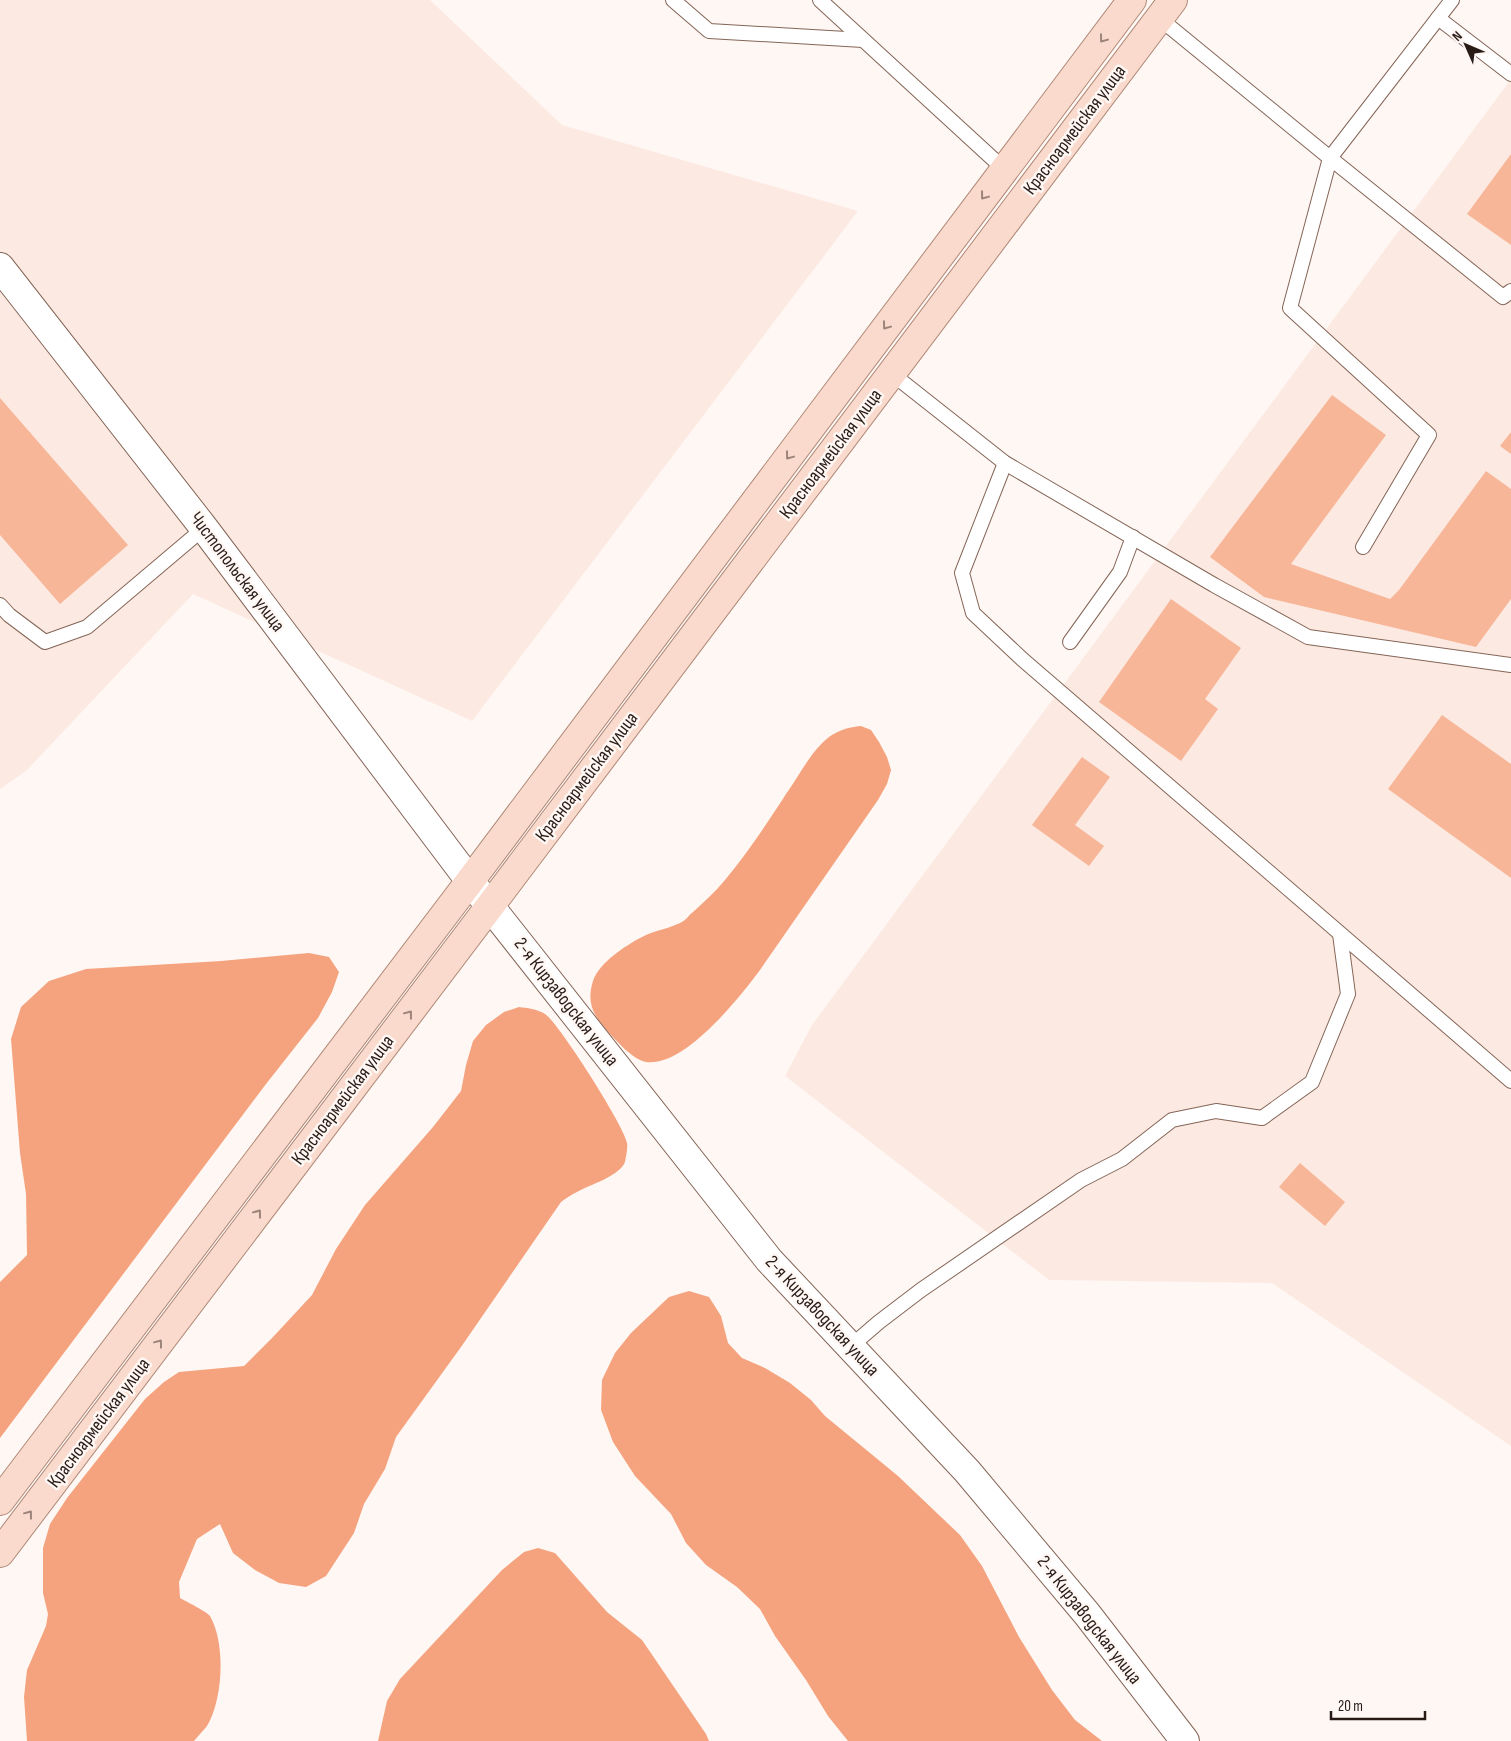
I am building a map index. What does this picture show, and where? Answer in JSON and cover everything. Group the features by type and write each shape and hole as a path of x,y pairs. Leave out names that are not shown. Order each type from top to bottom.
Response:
{"main road":[{"name":"Красноармейская улица","path":"0,1501 470,881 1132,0"},
{"name":"Красноармейская улица","path":"0,1553 1166,9"}],"street":[{"name":"Чистопольская улица","path":"0,267 204,528 470,881"},
{"name":"2-я Кирзаводская улица","path":"470,881 769,1260 967,1471 1087,1614 1185,1741"}],"lane":[{"path":"673,0 709,31 863,40"},
{"path":"820,0 1004,169"},
{"path":"1363,547 1429,435 1290,308 1330,158 1452,0"},
{"path":"1166,9 1330,158 1503,296 1511,291"},
{"path":"1438,18 1511,74"},
{"path":"891,374 1005,463 1132,538 1308,637 1511,665"},
{"path":"1005,463 962,573 973,613 1022,660 1511,1081"},
{"path":"0,605 9,615 45,642 87,627 204,528"},
{"path":"1070,642 1120,572 1132,538"},
{"path":"850,1347 921,1290 1081,1180 1122,1159 1172,1120 1216,1111 1262,1118 1312,1082 1348,994 1340,934"}],"shaded area":[{"path":"0,0 430,0 562,125 858,211 472,721 193,594 26,771 0,789"},
{"path":"1511,79 1511,1446 1272,1283 1049,1280 785,1076 812,1025"},
{"path":"861,726 871,730 887,757 891,770 887,784 878,800 760,970 725,1013 693,1043 677,1054 661,1061 646,1062 626,1050 608,1032 595,1015 591,1003 590,996 593,981 601,967 631,943 685,920 713,893 733,870 817,749 837,732"},
{"path":"309,953 329,957 339,972 332,992 318,1018 266,1084 0,1438 0,1282 27,1255 26,1194 20,1153 11,1039 21,1007 49,981 86,969 221,961"},
{"path":"519,1007 545,1014 563,1035 590,1076 615,1117 627,1143 625,1162 622,1167 611,1176 575,1193 561,1202 396,1437 385,1469 364,1504 354,1533 326,1576 306,1587 279,1583 255,1570 233,1553 220,1524 197,1539 179,1582 180,1598 210,1616 219,1641 220,1671 219,1687 212,1715 207,1726 194,1741 27,1741 24,1697 27,1670 46,1626 48,1614 43,1593 43,1548 50,1524 67,1498 145,1399 164,1382 179,1372 244,1366 312,1295 336,1249 365,1205 433,1127 461,1091 473,1041 486,1025 504,1012"},
{"path":"689,1291 709,1297 721,1316 728,1343 742,1358 765,1368 790,1383 811,1400 825,1416 898,1476 960,1535 982,1566 1019,1637 1052,1690 1075,1720 1102,1741 848,1741 828,1716 806,1680 775,1636 760,1609 737,1587 706,1565 686,1543 671,1514 635,1476 613,1442 601,1410 602,1380 615,1353 631,1333 669,1297"},
{"path":"538,1548 555,1553 607,1612 642,1640 709,1741 378,1741 387,1701 400,1679 502,1570 524,1552"}],"building":[{"path":"1511,154 1511,245 1467,214"},
{"path":"1332,395 1386,435 1291,564 1390,599 1399,590 1486,471 1511,489 1511,599 1476,647 1264,597 1210,557"},
{"path":"0,398 128,545 60,604 0,535"},
{"path":"1511,432 1511,454 1500,446"},
{"path":"1171,599 1241,648 1205,699 1218,709 1181,761 1099,702"},
{"path":"1442,715 1511,764 1511,878 1388,789"},
{"path":"1082,757 1110,777 1075,825 1104,846 1089,866 1032,825"},
{"path":"1300,1163 1345,1202 1325,1226 1279,1187"}]}
